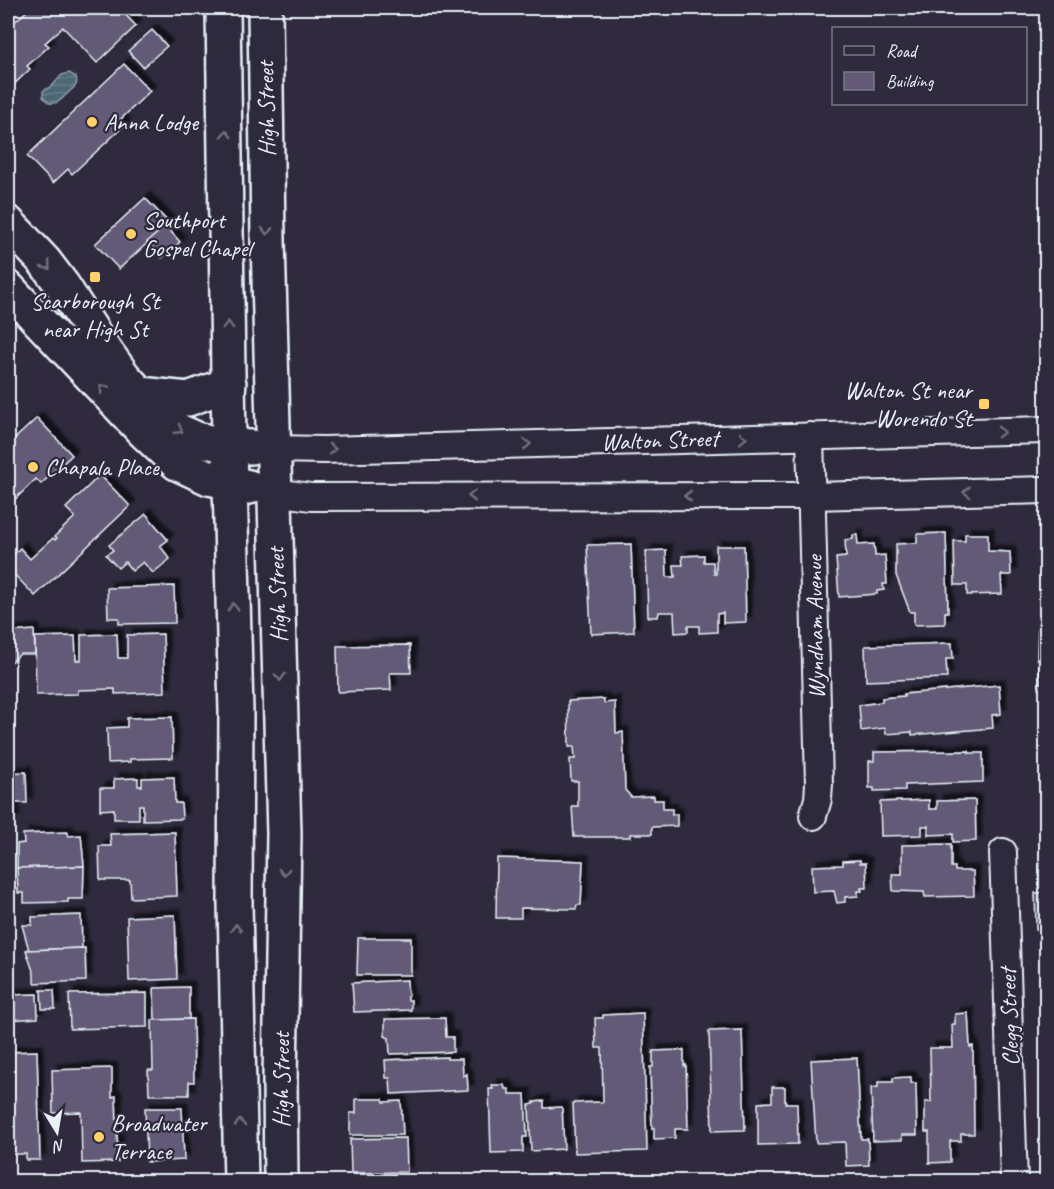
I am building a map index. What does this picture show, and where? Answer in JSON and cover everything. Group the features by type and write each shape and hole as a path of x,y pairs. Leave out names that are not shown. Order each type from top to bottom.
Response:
{"main road":[{"name":"High Street","path":"223,8 229,446 237,711 235,894 241,1182"},
{"name":"High Street","path":"265,8 268,240 284,834 280,1081 281,1182"},
{"path":"8,223 44,261 101,345 140,394 178,431 197,440 229,446 273,449"},
{"path":"8,288 163,450 190,470 230,483 274,492"},
{"path":"140,394 188,399 229,384"}],"street":[{"name":"Walton Street","path":"273,449 1047,430"},
{"name":"Wyndham Avenue","path":"810,436 819,784 813,816"},
{"path":"274,492 311,497 812,496 1047,490"},
{"name":"Clegg Street","path":"1004,852 1014,1182"}],"water":[{"path":"69,73 76,77 76,85 59,101 49,103 43,97 43,91 52,86 62,75"}],"building":[{"path":"30,8 119,8 136,26 97,63 63,27 45,43 49,46 27,66 30,69 8,90 8,28"},
{"path":"152,30 167,46 143,67 128,51"},
{"name":"Anna Lodge","path":"124,64 150,91 120,120 125,125 72,174 68,169 53,183 27,156"},
{"name":"Southport Gospel Chapel","path":"145,198 169,223 119,269 95,244"},
{"path":"166,226 180,242 162,258 147,242"},
{"name":"Chapala Place","path":"37,418 72,455 41,484 36,479 8,506 8,445"},
{"path":"100,475 130,506 35,596 8,568 8,560 20,548 30,559 53,538 55,540 57,538 55,536 75,517 66,508"},
{"path":"146,514 168,540 160,546 170,559 153,573 143,562 132,571 125,562 118,568 106,555 113,550 109,545"},
{"path":"946,533 948,612 945,612 945,624 914,625 914,612 910,612 896,575 896,544 917,543 917,534"},
{"path":"965,534 988,534 988,551 1010,552 1011,575 1001,575 1002,594 967,595 967,585 955,585 954,541 965,541"},
{"path":"853,535 857,535 858,545 874,544 875,556 885,555 887,584 883,584 884,590 877,591 877,594 839,597 836,558 846,557 845,540 853,539"},
{"path":"631,544 634,632 591,634 587,545"},
{"path":"716,546 744,546 746,622 723,623 723,613 717,614 717,632 699,633 699,626 688,626 688,632 675,633 674,612 659,612 658,617 648,617 646,551 666,550 667,577 675,577 674,565 683,565 682,556 704,555 704,562 713,562 714,574 716,574"},
{"path":"1046,550 1046,574 1039,566 1042,563 1037,559"},
{"path":"174,586 175,623 119,624 119,618 108,618 107,588"},
{"path":"1038,619 1046,619 1046,683 1040,683 1039,659 1037,659"},
{"path":"34,630 35,654 20,654 8,665 8,635 11,632"},
{"path":"117,634 118,658 127,658 127,635 163,634 165,692 115,694 115,689 78,690 78,694 36,695 35,637 75,636 76,660 81,660 81,635"},
{"path":"952,643 953,659 946,659 947,678 866,681 865,646"},
{"path":"410,645 411,673 390,673 391,690 338,692 337,646"},
{"path":"999,685 1001,714 992,715 993,728 912,735 912,732 886,734 885,728 861,731 859,705 882,702 882,698 904,696 904,694"},
{"path":"604,699 604,703 615,702 616,733 623,732 625,790 631,797 654,796 654,800 663,800 663,809 672,809 672,815 677,814 677,826 652,827 652,834 630,834 630,837 574,837 572,806 578,806 578,781 571,781 570,759 575,759 574,747 569,747 568,701"},
{"path":"172,717 173,758 130,759 130,762 108,763 107,728 127,727 127,718"},
{"path":"969,751 969,753 983,753 983,782 905,785 905,790 874,791 874,788 869,788 869,761 874,761 874,752"},
{"path":"26,772 27,803 13,803 14,821 8,821 8,773"},
{"path":"174,777 175,803 181,803 182,819 143,820 143,805 139,805 139,819 114,819 114,809 100,810 100,788 114,788 114,779 138,778 138,786 142,786 142,778"},
{"path":"929,800 929,809 937,809 937,801 975,800 976,841 953,842 953,834 928,835 928,826 922,826 922,835 881,836 880,802"},
{"path":"68,832 68,836 81,835 84,866 17,868 17,844 24,843 23,834"},
{"path":"175,832 177,896 131,898 130,880 100,880 99,846 111,846 110,834"},
{"path":"951,844 951,867 955,867 955,871 973,871 974,896 925,897 924,892 893,891 892,874 902,874 902,845"},
{"path":"497,858 583,861 581,905 577,905 576,909 521,908 521,918 496,918"},
{"path":"860,860 860,863 866,863 867,888 861,888 862,891 858,891 858,896 845,897 845,902 837,903 834,891 813,892 812,866 843,865 843,861"},
{"path":"84,866 83,899 68,899 68,902 24,903 24,893 18,893 17,868"},
{"path":"1046,892 1046,930 1036,930 1035,893"},
{"path":"81,915 82,948 29,950 22,925 32,925 32,917"},
{"path":"175,915 177,979 129,981 127,917"},
{"path":"358,938 411,938 411,975 357,975"},
{"path":"85,948 86,981 34,983 34,974 26,950"},
{"path":"407,980 411,1010 354,1012 352,983"},
{"path":"189,987 189,1019 155,1020 154,988"},
{"path":"41,990 54,990 55,1009 42,1009"},
{"path":"147,993 147,1027 70,1029 69,994"},
{"path":"37,994 38,1018 9,1020 8,995"},
{"path":"643,1013 647,1151 575,1153 573,1103 603,1102 602,1048 596,1048 595,1018 603,1018 603,1015"},
{"path":"968,1013 970,1047 973,1046 974,1134 961,1134 961,1141 950,1141 950,1162 929,1163 929,1132 925,1132 925,1102 931,1102 930,1048 953,1048 952,1024 955,1024 955,1014"},
{"path":"445,1018 446,1037 453,1037 453,1052 390,1054 389,1038 385,1036 385,1019"},
{"path":"193,1019 194,1082 189,1082 189,1095 149,1095 148,1070 153,1070 152,1020"},
{"path":"742,1030 745,1130 712,1131 709,1031"},
{"path":"684,1050 688,1129 675,1129 675,1138 654,1139 650,1067 653,1067 653,1051"},
{"path":"37,1051 40,1160 26,1160 26,1154 11,1154 9,1052"},
{"path":"447,1057 447,1059 462,1059 463,1076 467,1074 468,1090 391,1094 390,1078 386,1078 385,1060"},
{"path":"857,1058 861,1139 868,1139 869,1165 846,1166 845,1142 816,1143 811,1060"},
{"name":"Broadwater Terrace","path":"112,1068 112,1097 116,1096 118,1162 82,1163 81,1112 53,1113 52,1070"},
{"path":"911,1077 911,1083 916,1083 917,1135 902,1135 902,1140 873,1141 871,1088 878,1087 878,1082 893,1082 893,1078"},
{"path":"492,1085 504,1085 505,1089 509,1089 509,1094 525,1094 527,1137 523,1137 523,1152 491,1153 489,1089 493,1089"},
{"path":"772,1087 785,1087 785,1103 797,1103 798,1144 758,1145 758,1103 772,1102"},
{"path":"356,1099 401,1101 403,1135 350,1135 350,1113 356,1113"},
{"path":"544,1101 544,1108 562,1107 564,1149 531,1151 529,1105"},
{"path":"145,1108 182,1108 184,1160 147,1162"},
{"path":"406,1138 407,1172 351,1173 350,1139"}],"place":[{"name":"Anna Lodge","path":"92,122"},
{"name":"Southport Gospel Chapel","path":"131,234"},
{"name":"Scarborough St near High St","path":"95,277"},
{"name":"Walton St near Worendo St","path":"984,404"},
{"name":"Chapala Place","path":"33,467"},
{"name":"Broadwater Terrace","path":"99,1137"}]}
